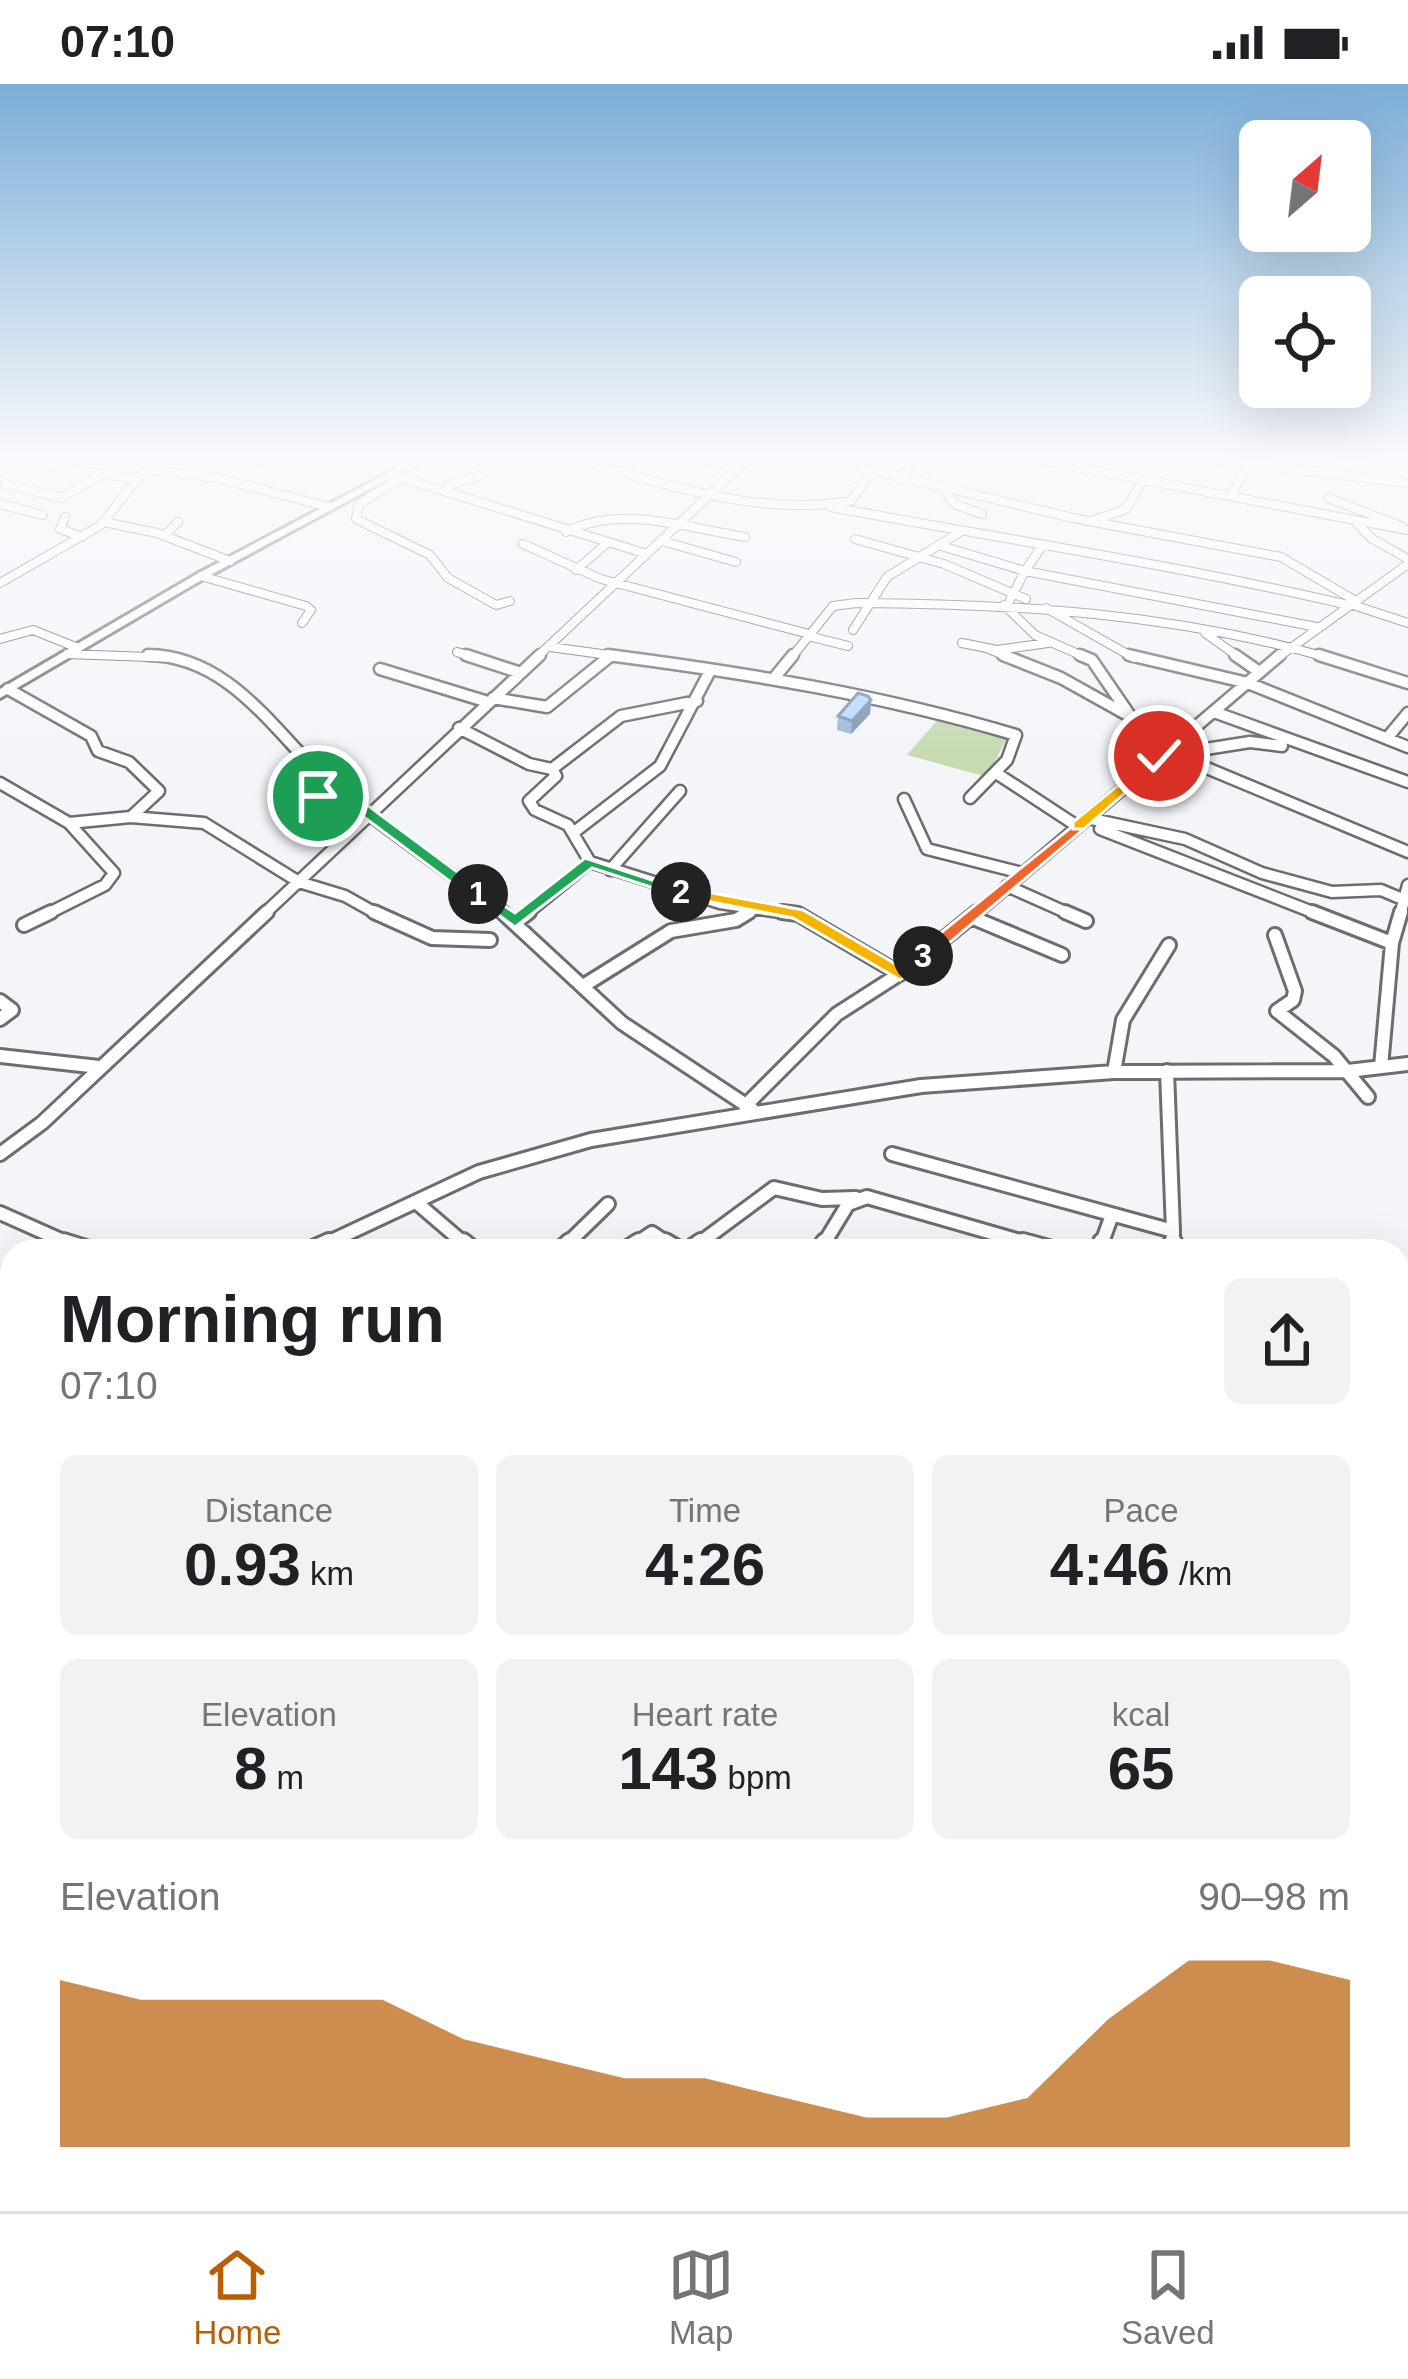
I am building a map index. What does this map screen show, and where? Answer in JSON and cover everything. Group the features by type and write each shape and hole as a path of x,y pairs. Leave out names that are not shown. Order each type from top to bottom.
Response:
{"highway":[{"path":"4,691 241,555"}],"street":[{"path":"1,582 49,555"},
{"path":"215,555 230,561"},
{"path":"430,555 448,578 481,598 496,605 510,601"},
{"path":"546,555 619,583 848,646"},
{"path":"576,570 593,555"},
{"path":"0,1154 373,816 459,728 646,555"},
{"path":"712,555 736,562"},
{"path":"972,555 1025,571 1130,587 1317,627"},
{"path":"1009,602 1036,555"},
{"path":"1094,555 1231,576 1351,603 1408,623"},
{"path":"1272,555 1351,603"},
{"path":"853,630 886,577 917,556 1009,602 1048,643 1092,660 1131,717 1166,754 1408,852"},
{"path":"752,1109 837,1014 900,974 1166,754 1258,671 1408,561"},
{"path":"1119,611 1137,569 1133,563"},
{"path":"201,576 306,606 311,610 302,623"},
{"path":"1385,580 1408,586"},
{"path":"1033,602 1140,661 1248,683 1408,747"},
{"path":"776,677 832,606 1033,602 1119,611 1293,644 1408,683"},
{"path":"1051,603 1060,614"},
{"path":"1176,621 1212,635 1235,659 1258,671"},
{"path":"0,639 33,630 72,651 169,656 202,666 271,716 334,787 515,922 622,1024 752,1109"},
{"path":"962,643 1061,678 1131,717"},
{"path":"989,650 1048,643"},
{"path":"550,647 776,677 932,710 1011,733 1018,743 970,799"},
{"path":"457,652 521,673"},
{"path":"380,669 490,700 547,707 609,657"},
{"path":"574,833 655,771 710,670"},
{"path":"4,691 91,736 98,751 129,762 159,790 131,817"},
{"path":"552,769 621,716 697,701"},
{"path":"1214,712 1408,782"},
{"path":"1388,737 1408,713"},
{"path":"459,728 523,761 552,769 556,776 529,801 574,833 590,862 755,908 798,914 900,974"},
{"path":"1166,754 1250,742 1317,751"},
{"path":"996,773 1082,822 1392,943"},
{"path":"0,783 69,823 113,871 112,880 24,925"},
{"path":"292,823 297,811 334,787"},
{"path":"610,870 680,791"},
{"path":"904,800 927,849 1022,874"},
{"path":"69,823 131,817 212,826 299,882 316,884 384,921 433,939 490,940"},
{"path":"1082,822 1185,839 1262,873 1332,892 1381,890 1407,901"},
{"path":"515,922 590,862"},
{"path":"1381,1067 1392,943 1408,885"},
{"path":"1007,886 1086,921"},
{"path":"583,986 671,931 742,918 755,908"},
{"path":"971,917 1062,955"},
{"path":"1276,935 1294,991 1293,1000 1276,1006 1276,1011 1348,1071 1368,1097"},
{"path":"1114,1072 1123,1019 1169,945"},
{"path":"0,1001 12,1010 0,1019"},
{"path":"0,1056 98,1067"},
{"path":"336,1239 518,1157 752,1109 921,1086 1114,1072 1348,1071 1408,1064"},
{"path":"1167,1072 1173,1239"},
{"path":"892,1154 1173,1231"},
{"path":"701,1239 774,1188 822,1199 856,1198 1011,1239"},
{"path":"827,1239 856,1198"},
{"path":"417,1203 460,1239"},
{"path":"572,1239 608,1204"},
{"path":"0,1213 54,1239"},
{"path":"1103,1239 1112,1215"}],"green space":[{"path":"941,716 1008,736 987,777 907,755"}],"building":[{"path":"858,693 871,700 852,721 838,716"}],"route":[{"path":"318,796 334,787 515,922 590,862 720,903 798,914 900,974 1159,756"}]}
